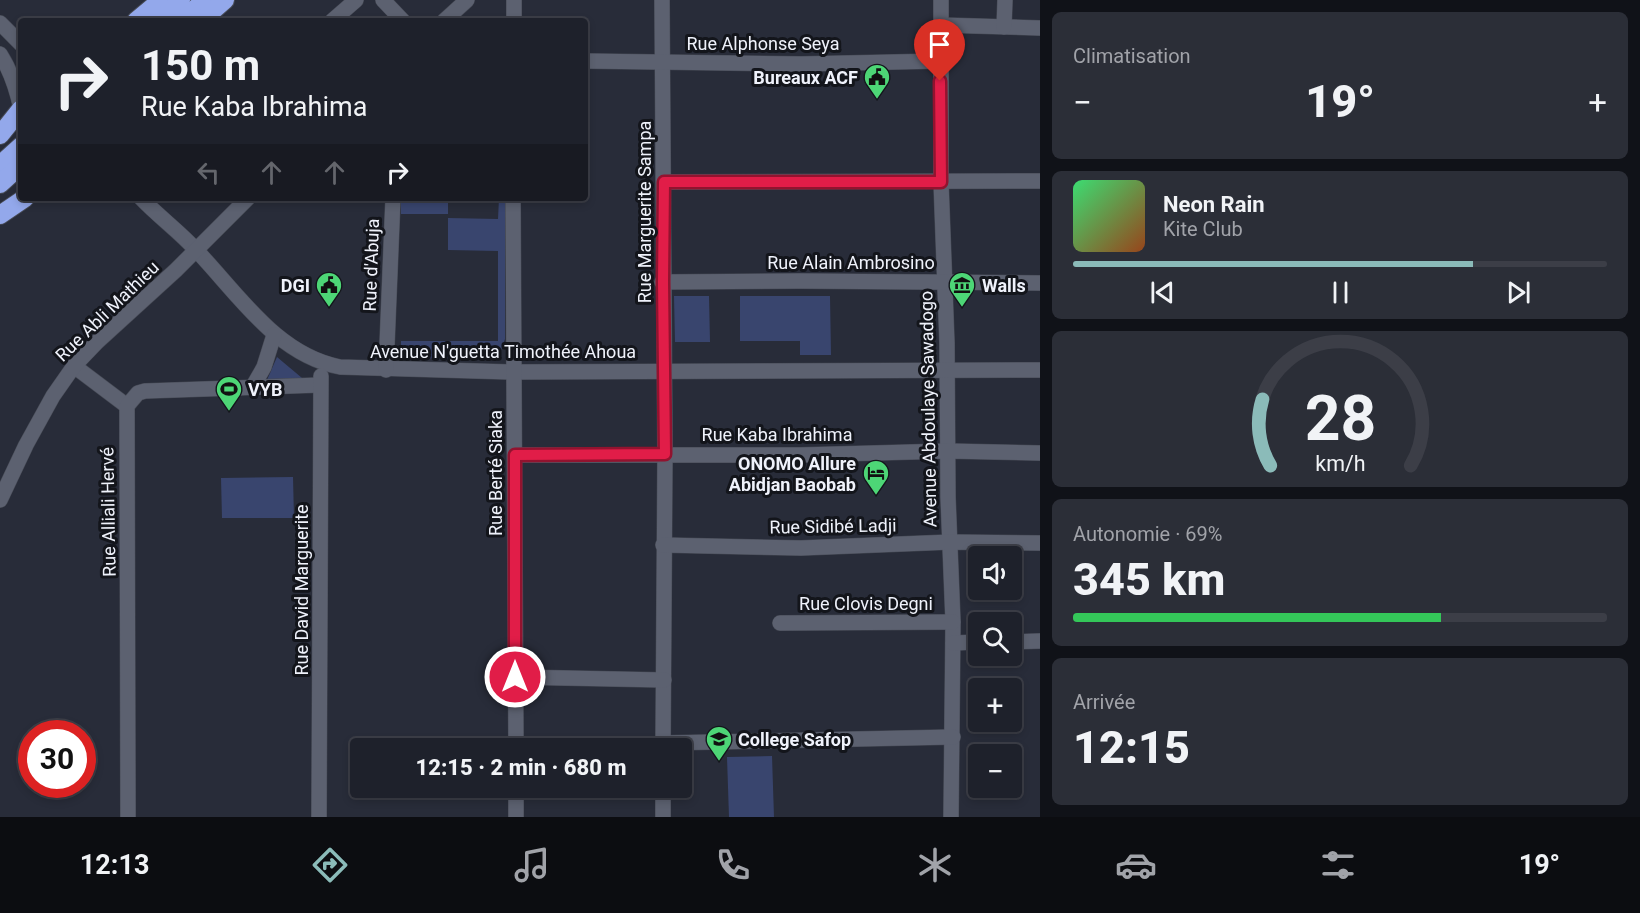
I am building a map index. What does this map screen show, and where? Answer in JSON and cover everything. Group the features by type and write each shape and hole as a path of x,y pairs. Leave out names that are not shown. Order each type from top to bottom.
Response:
{"highway":[{"path":"140,18 161,0"},
{"path":"161,18 182,0"},
{"path":"184,18 205,0"},
{"path":"204,18 225,0"},
{"path":"0,135 18,113"},
{"path":"0,165 18,149"},
{"path":"0,184 18,168"},
{"path":"0,215 21,201"}],"street":[{"path":"335,18 356,0"},
{"path":"383,0 400,18"},
{"path":"447,18 467,0"},
{"path":"514,0 514,18"},
{"name":"Rue Marguerite Sampa","path":"662,0 665,371 663,738"},
{"name":"Avenue Abdoulaye Sawadogo","path":"941,0 941,182 953,622 951,817"},
{"path":"1004,27 1005,0"},
{"path":"0,23 18,41"},
{"path":"941,25 1040,28"},
{"path":"0,54 6,63 18,96"},
{"name":"Rue Alphonse Seya","path":"588,61 801,64 940,61"},
{"path":"664,182 1040,181"},
{"name":"Avenue N'guetta Timothée Ahoua","path":"144,201 195,249 274,335 296,351 322,364 357,369 513,372 1040,370"},
{"name":"Rue Abli Mathieu","path":"0,500 42,416 74,366 245,201"},
{"name":"Rue d'Abuja","path":"386,370 393,201"},
{"name":"Rue Berté Siaka","path":"513,201 516,738"},
{"name":"Rue Alain Ambrosino","path":"663,282 1040,283"},
{"path":"252,387 264,367 274,335"},
{"name":"Rue David Marguerite","path":"319,817 320,384 322,364"},
{"path":"74,366 127,406 138,393 145,391 320,384"},
{"name":"Rue Alliali Hervé","path":"127,406 128,817"},
{"name":"Rue Kaba Ibrahima","path":"515,455 800,455 948,451 1040,453"},
{"name":"Rue Sidibé Ladji","path":"663,545 801,548 951,542 1040,543"},
{"name":"Rue Clovis Degni","path":"780,623 953,622"},
{"path":"1022,642 1040,641"},
{"path":"953,643 968,642"},
{"path":"515,677 664,680"},
{"path":"692,745 953,736"},
{"path":"516,798 516,817"},
{"path":"663,798 663,817"}],"shaded area":[{"path":"401,201 448,201 448,214 401,214"},
{"path":"499,201 505,201 505,339 498,359 401,358 401,341 498,341 498,251 448,250 448,218 498,219"},
{"path":"674,296 709,296 710,342 675,342"},
{"path":"740,296 830,296 831,355 800,355 800,341 740,341"},
{"path":"277,357 302,378 267,380"},
{"path":"293,477 294,518 222,518 221,478"},
{"path":"772,756 774,817 729,817 727,757"}],"place":[{"name":"Bureaux ACF","path":"877,100"},
{"name":"DGI","path":"329,308"},
{"name":"Walls","path":"962,308"},
{"name":"VYB","path":"229,412"},
{"name":"ONOMO Allure Abidjan Baobab","path":"876,496"},
{"name":"College Safop","path":"719,762"}],"route":[{"path":"515,677 515,455 665,454 664,182 941,182 940,81"}]}
